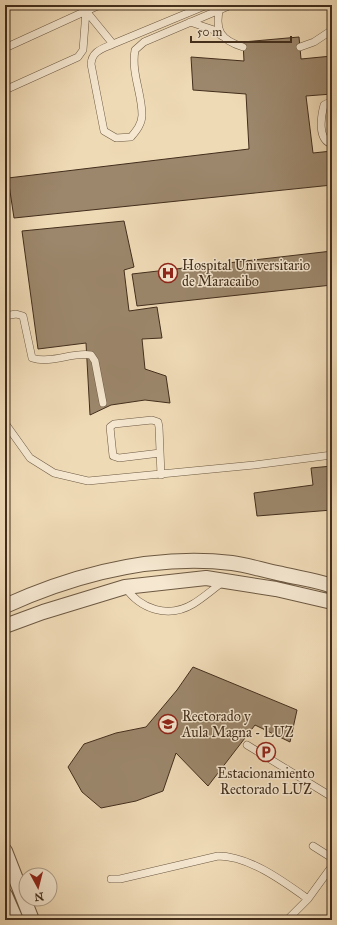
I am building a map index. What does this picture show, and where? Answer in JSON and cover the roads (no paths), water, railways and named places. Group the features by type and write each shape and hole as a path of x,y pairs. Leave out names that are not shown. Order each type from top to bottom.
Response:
{"street":[{"path":"5,606 41,590 90,575 138,565 186,560 232,563 332,586"},
{"path":"5,626 42,612 124,587 206,578 276,589 332,602"},
{"path":"5,851 32,920"},
{"path":"5,895 16,920"}],"lane":[{"path":"5,48 85,8 100,5"},
{"path":"207,5 113,44 98,51 92,56 90,64 104,131 116,138 131,137 139,126 142,116 132,64 134,50 144,42 220,8 231,5"},
{"path":"85,8 113,44"},
{"path":"5,90 78,57 83,50 85,8"},
{"path":"220,8 219,28 222,36"},
{"path":"190,22 214,30 232,43 243,47"},
{"path":"300,47 314,42 332,30"},
{"path":"332,101 324,105 321,114 322,134 329,144 332,144"},
{"path":"5,324 5,316 16,314 23,316 26,324 32,358 40,360 80,354 91,355 95,361 103,403"},
{"path":"160,453 119,458 113,456 110,427 114,424 152,420 158,422 160,453 161,474"},
{"path":"5,423 30,458 54,473 88,482 332,455"},
{"path":"124,587 130,595 143,606 155,610 178,611 192,605 224,581"},
{"path":"247,745 332,797"},
{"path":"313,846 332,858"},
{"path":"111,879 120,880 218,856 229,856 242,860 256,867 288,885 308,899"},
{"path":"287,920 308,899 332,866"}],"place":[{"name":"Hospital Universitario de Maracaibo","path":"168,273"},
{"name":"Rectorado y Aula Magna - LUZ","path":"168,724"},
{"name":"Estacionamiento Rectorado LUZ","path":"266,752"}]}
